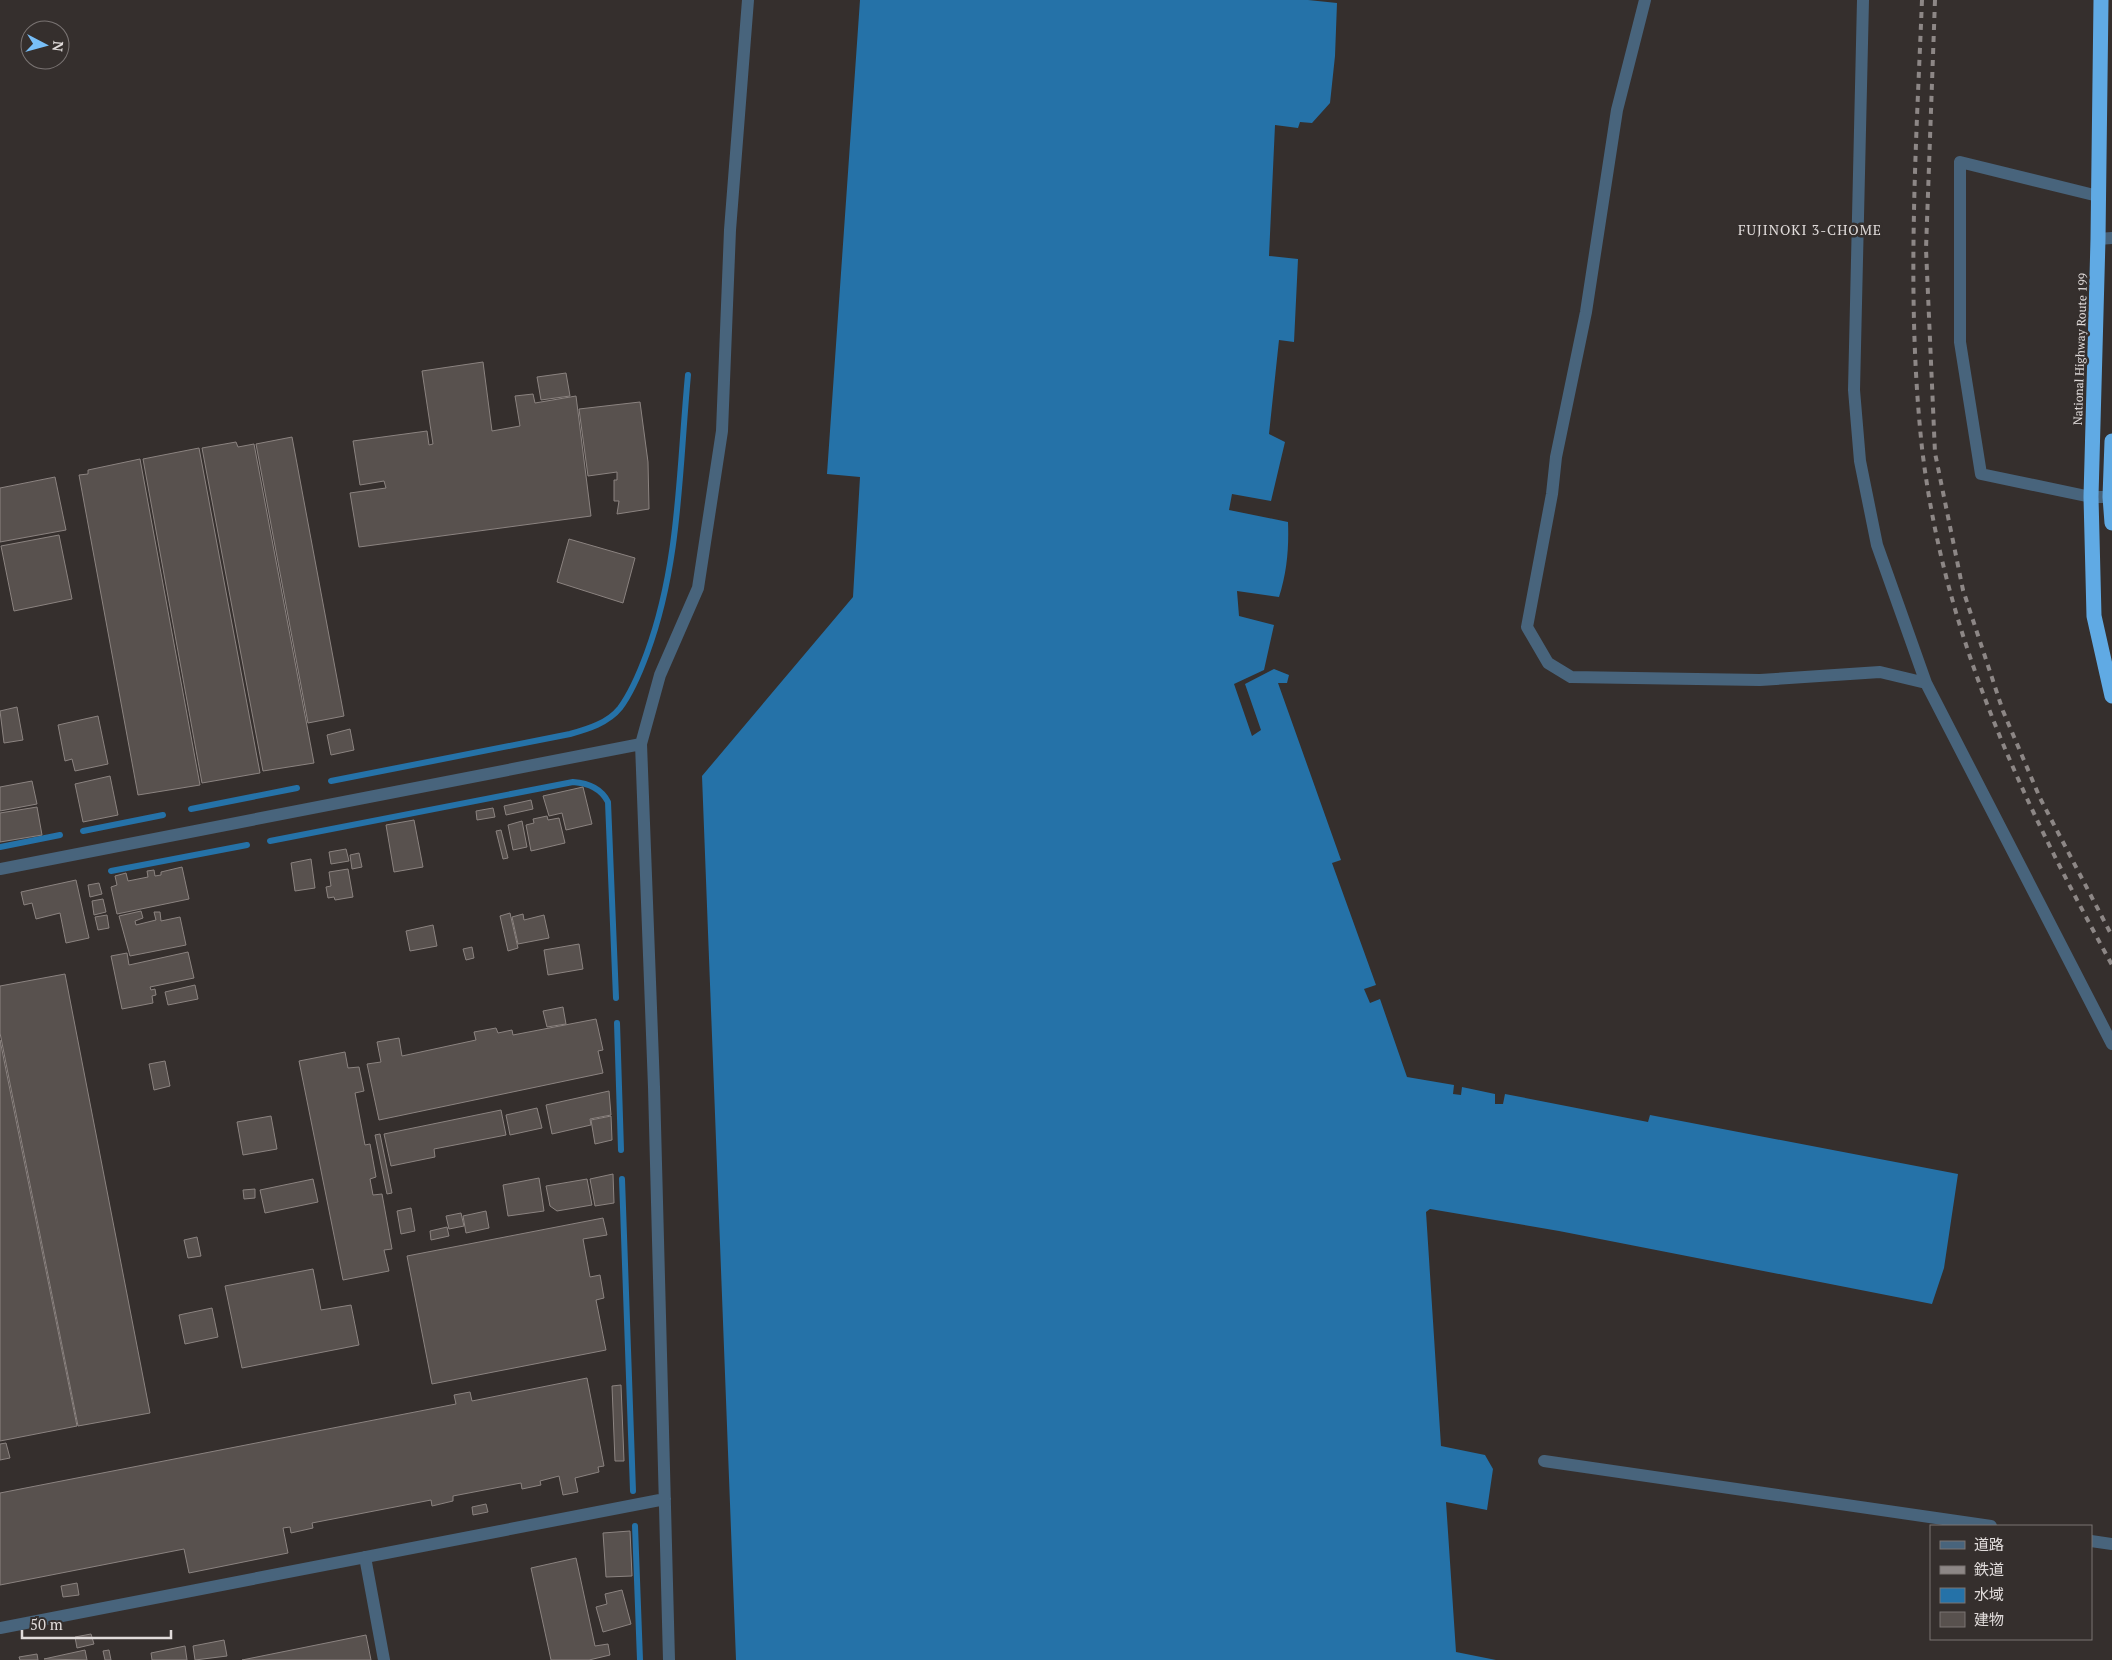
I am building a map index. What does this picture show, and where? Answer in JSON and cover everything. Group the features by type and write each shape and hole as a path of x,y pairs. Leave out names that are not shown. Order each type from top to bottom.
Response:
{"highway":[{"name":"National Highway Route 199","path":"2101,0 2098,196 2105,239 2091,497 2094,616 2112,696"},
{"path":"2112,442 2112,523"}],"street":[{"path":"669,1660 654,1087 641,744 660,675 698,588 722,431 730,230 748,0"},
{"path":"1645,0 1617,110 1586,312 1556,457 1552,494 1527,627 1548,663 1571,676 1760,680 1880,672 1926,683"},
{"path":"1863,0 1854,390 1860,461 1877,545 1926,683 2112,1044"},
{"path":"2098,196 1960,162 1960,342 1981,474 2091,497 2111,497"},
{"path":"0,870 641,744"},
{"path":"1544,1461 1984,1525"},
{"path":"0,1628 665,1499"},
{"path":"2092,1541 2112,1544"},
{"path":"365,1557 384,1660"}],"water":[{"path":"860,0 1308,0 1337,3 1335,56 1330,103 1312,123 1300,122 1298,128 1275,125 1269,256 1298,259 1294,342 1279,340 1269,434 1285,442 1271,501 1232,494 1229,510 1288,522 1288,551 1279,597 1237,591 1239,616 1274,625 1264,670 1234,684 1252,736 1261,730 1245,684 1274,669 1289,675 1287,683 1278,683 1341,860 1332,863 1376,985 1364,989 1370,1003 1380,999 1407,1077 1454,1085 1453,1094 1461,1095 1462,1087 1495,1094 1495,1104 1503,1104 1505,1094 1648,1122 1650,1115 1958,1174 1944,1268 1932,1304 1559,1231 1430,1209 1426,1212 1441,1446 1485,1455 1493,1469 1487,1510 1446,1502 1456,1652 1496,1660 736,1660 702,776 853,597 860,477 827,474"}],"building":[{"path":"483,362 492,431 520,426 515,396 533,394 535,403 576,396 591,516 359,547 350,493 386,488 384,481 360,485 353,441 427,431 429,445 433,444 422,371"},
{"path":"566,373 570,396 541,400 537,377"},
{"path":"640,402 648,462 649,509 617,514 619,501 614,501 614,480 617,480 617,472 588,476 579,409"},
{"path":"292,437 344,716 308,723 256,444"},
{"path":"236,442 238,447 254,444 314,763 263,771 202,448"},
{"path":"199,448 260,773 202,783 143,459"},
{"path":"140,459 200,785 138,795 79,475 88,474 88,470"},
{"path":"55,477 66,530 0,542 0,488"},
{"path":"59,535 72,599 14,611 1,546"},
{"path":"569,539 635,558 623,603 557,582"},
{"path":"17,707 23,740 4,743 0,711"},
{"path":"98,716 108,764 75,771 72,759 65,761 58,725"},
{"path":"350,729 354,750 331,755 327,735"},
{"path":"110,776 118,815 83,822 75,784"},
{"path":"32,781 37,804 0,811 0,787"},
{"path":"583,787 592,824 566,830 562,813 549,816 543,796"},
{"path":"531,800 533,809 506,815 504,806"},
{"path":"37,807 42,835 0,842 0,813"},
{"path":"493,808 495,817 477,820 476,811"},
{"path":"547,816 548,820 559,818 565,843 531,851 526,825 534,823 533,819"},
{"path":"414,820 423,867 394,872 386,825"},
{"path":"522,821 527,847 513,850 508,825"},
{"path":"501,830 508,858 503,859 496,831"},
{"path":"346,849 349,861 331,864 329,852"},
{"path":"359,853 362,867 352,869 350,855"},
{"path":"311,859 315,888 295,891 291,863"},
{"path":"182,867 189,899 117,914 111,887 117,885 115,876 126,873 128,881 148,877 147,871 154,870 155,876 161,875 161,872"},
{"path":"348,869 353,897 335,900 334,897 328,898 326,887 331,886 329,872"},
{"path":"76,880 89,938 66,943 60,913 36,919 32,903 24,905 21,892"},
{"path":"99,883 102,894 90,897 88,885"},
{"path":"103,899 106,912 94,915 92,901"},
{"path":"141,911 143,918 135,921 136,925 156,920 154,912 160,912 161,921 180,917 186,945 130,956 119,916"},
{"path":"510,913 518,948 508,951 500,916"},
{"path":"523,914 524,920 544,915 549,938 518,944 512,917"},
{"path":"107,915 109,928 98,930 95,917"},
{"path":"433,925 437,946 410,951 406,931"},
{"path":"579,944 583,969 548,975 544,950"},
{"path":"472,947 474,958 466,960 463,949"},
{"path":"188,952 194,978 150,987 151,990 155,989 156,995 152,996 153,1003 122,1009 111,956 127,953 129,965"},
{"path":"65,974 150,1413 78,1426 0,1033 0,986"},
{"path":"195,985 198,999 168,1005 165,992"},
{"path":"563,1007 566,1024 547,1027 543,1011"},
{"path":"596,1019 603,1050 598,1051 603,1073 379,1120 367,1064 381,1062 377,1042 399,1038 402,1056 476,1040 474,1032 496,1028 498,1033 512,1030 513,1035"},
{"path":"0,1040 77,1426 0,1441"},
{"path":"345,1052 348,1068 359,1067 364,1091 355,1093 365,1145 370,1144 376,1177 370,1179 373,1195 382,1194 392,1249 384,1250 389,1271 343,1280 299,1061"},
{"path":"165,1061 170,1086 154,1090 149,1064"},
{"path":"609,1091 611,1115 590,1119 591,1125 552,1134 546,1105"},
{"path":"537,1108 542,1128 510,1135 506,1115"},
{"path":"501,1110 506,1135 434,1149 435,1157 391,1166 384,1134"},
{"path":"271,1116 277,1149 243,1155 237,1122"},
{"path":"611,1116 612,1140 595,1144 591,1120"},
{"path":"380,1134 392,1193 387,1194 375,1135"},
{"path":"613,1174 614,1203 595,1206 590,1179"},
{"path":"539,1178 544,1211 508,1216 503,1185"},
{"path":"313,1179 318,1202 265,1213 260,1190"},
{"path":"587,1179 592,1205 557,1211 550,1206 546,1186"},
{"path":"255,1189 255,1198 244,1199 243,1190"},
{"path":"411,1208 415,1231 401,1234 397,1211"},
{"path":"486,1211 489,1228 466,1233 463,1216"},
{"path":"461,1213 464,1226 449,1229 446,1216"},
{"path":"603,1218 607,1235 583,1239 590,1277 600,1275 604,1298 596,1300 606,1350 432,1384 407,1256"},
{"path":"447,1227 449,1236 431,1240 430,1231"},
{"path":"197,1237 201,1256 188,1258 184,1240"},
{"path":"313,1269 321,1310 351,1305 359,1345 242,1368 225,1286"},
{"path":"212,1308 218,1337 185,1344 179,1315"},
{"path":"587,1378 604,1466 598,1467 599,1472 575,1478 578,1492 563,1495 559,1476 540,1481 541,1485 522,1489 521,1483 453,1496 453,1501 432,1506 431,1500 312,1523 313,1528 291,1533 290,1527 283,1528 288,1553 189,1573 184,1549 0,1585 0,1493 456,1404 454,1395 470,1392 472,1401"},
{"path":"621,1385 624,1461 615,1461 612,1386"},
{"path":"6,1443 10,1458 0,1460 0,1444"},
{"path":"486,1504 488,1512 473,1515 472,1507"},
{"path":"630,1531 632,1576 606,1577 603,1533"},
{"path":"576,1558 595,1646 608,1644 610,1655 589,1660 551,1660 531,1568"},
{"path":"77,1583 79,1595 63,1597 61,1586"},
{"path":"622,1590 631,1624 603,1632 596,1607 607,1604 605,1594"},
{"path":"91,1634 94,1644 77,1648 75,1637"},
{"path":"366,1635 371,1660 242,1660"},
{"path":"224,1640 227,1656 195,1660 193,1646"},
{"path":"185,1646 187,1660 152,1660 151,1653"},
{"path":"85,1650 87,1660 44,1659"},
{"path":"109,1650 111,1660 105,1660 103,1651"},
{"path":"37,1654 38,1660 20,1660 19,1657"}],"waterway":[{"path":"331,781 570,734 604,722 620,708 639,675 658,619 666,585 680,481 688,375"},
{"path":"270,841 573,782 594,787 602,793 608,802 616,998"},
{"path":"191,809 297,788"},
{"path":"83,831 163,815"},
{"path":"0,847 60,835"},
{"path":"111,871 247,845"},
{"path":"617,1023 621,1150"},
{"path":"622,1179 633,1491"},
{"path":"635,1526 640,1660"}],"railway":[{"path":"1922,0 1915,168 1914,336 1922,448 1933,517 1948,585 1968,651 1992,716 2018,779 2047,841 2112,965"},
{"path":"1935,0 1926,249 1935,453 1963,590 2003,711 2040,798 2112,936"}],"district":[{"name":"FUJINOKI 3-CHOME","path":"1810,229"}]}
